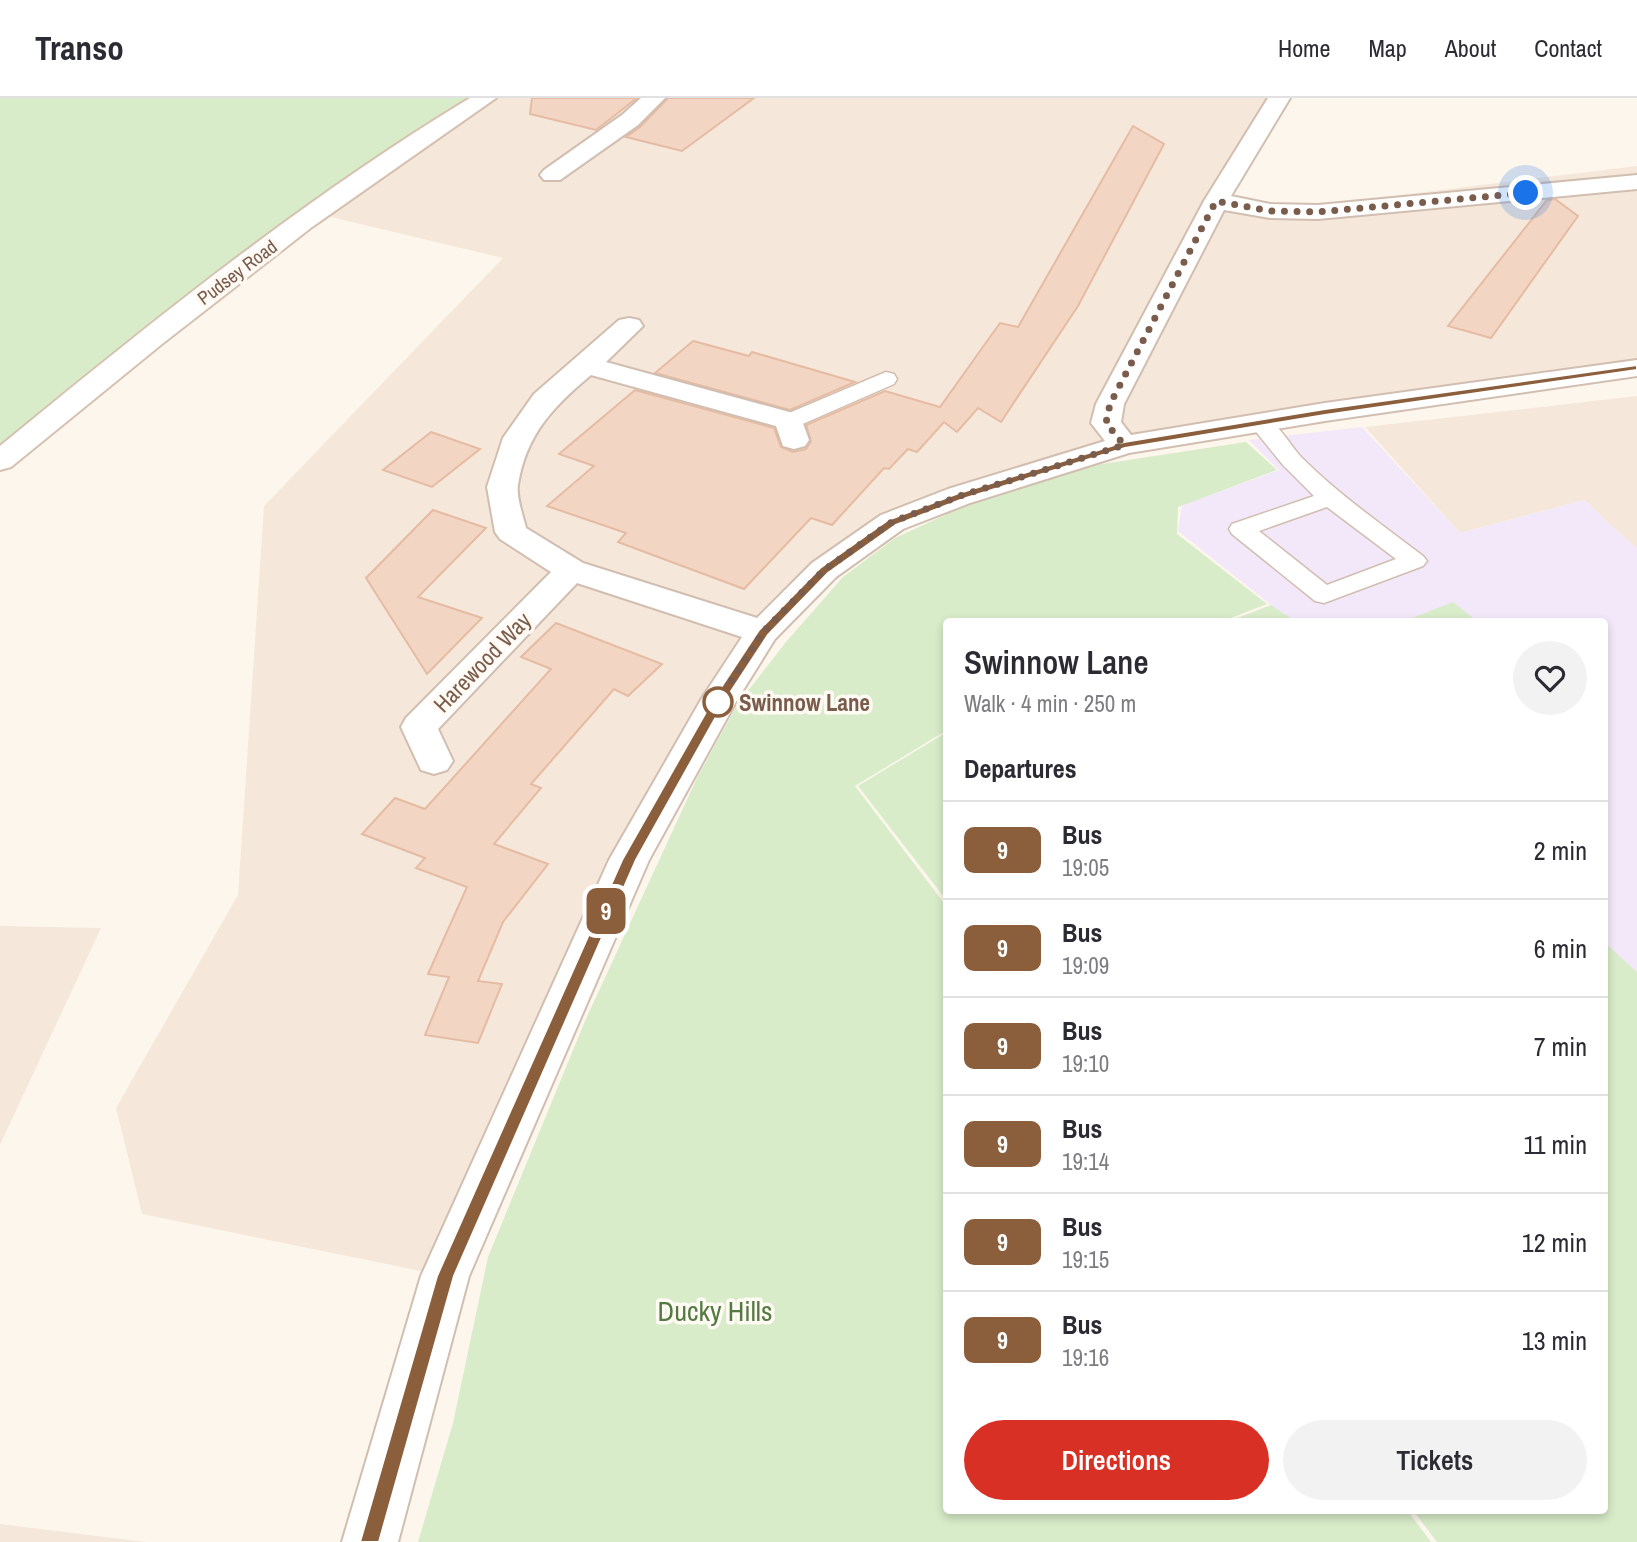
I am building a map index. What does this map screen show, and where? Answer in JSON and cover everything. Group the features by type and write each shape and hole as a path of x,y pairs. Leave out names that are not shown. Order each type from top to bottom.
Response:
{"street":[{"name":"Pudsey Road","path":"0,461 72,400 314,213 430,131 485,98"},
{"path":"552,175 630,120 653,98"},
{"path":"1124,445 1106,423 1110,404 1216,201 1279,98"},
{"path":"1216,201 1270,211 1318,212 1637,182"},
{"path":"629,326 544,400 518,438 502,486 511,532 571,570 763,632"},
{"path":"586,365 792,430"},
{"path":"370,1542 445,1276 629,860 720,698 763,632 824,570 892,522 972,492 1124,445 1260,423 1632,373"},
{"name":"Harewood Way","path":"434,761 419,727 571,570"}],"lane":[{"path":"792,430 886,379"},
{"path":"1260,423 1291,460 1330,498 1414,561 1324,595 1241,528 1330,498"}],"shaded area":[{"path":"485,98 1279,98 1216,200 1270,211 1637,166 1637,368 1215,431 959,496 824,570 720,698 445,1276 142,1214 116,1108 238,895 264,506 503,258 314,213"},
{"path":"1637,396 1637,549 1584,500 1460,533 1365,427"},
{"path":"1362,427 1460,533 1584,500 1637,549 1637,1542 1437,1542 1416,1514 1608,1514 1608,618 1238,618 1271,605 1178,531 1182,505 1279,470 1249,440"},
{"path":"0,926 101,928 0,1145"},
{"path":"0,1524 146,1542 0,1542"}],"green space":[{"path":"0,98 485,98 430,131 0,461"},
{"name":"Ducky Hills","path":"1246,442 1277,470 1178,507 1177,534 1267,604 1231,618 943,618 943,732 855,786 943,902 943,1514 1410,1514 1431,1542 418,1542 453,1423 488,1257 585,1021 697,778 737,705 786,642 843,577 895,538 971,503 1063,470"},
{"path":"1453,602 1473,618 1412,618"},
{"path":"1271,605 1290,618 1238,618"},
{"path":"943,734 943,896 858,786"},
{"path":"1608,946 1637,972 1637,1542 1437,1542 1416,1514 1608,1514"}],"building":[{"path":"532,98 637,98 596,130 530,114"},
{"path":"668,98 754,98 682,151 626,137 640,127"},
{"path":"1133,126 1164,144 1078,306 1001,422 978,408 957,432 944,422 917,452 908,449 889,469 884,468 832,525 811,518 744,589 618,542 626,533 547,506 594,466 559,454 635,390 774,428 781,447 793,452 806,449 811,441 806,425 885,391 940,407 1000,323 1018,327"},
{"path":"1555,199 1578,216 1491,338 1448,326 1547,200"},
{"path":"693,341 749,356 752,352 855,382 790,410 655,373"},
{"path":"431,432 480,449 432,487 383,470"},
{"path":"433,510 486,528 418,597 482,618 427,674 366,578"},
{"path":"556,623 662,664 628,696 614,689 531,784 541,788 494,844 548,864 503,922 478,981 502,984 478,1043 425,1035 449,977 428,974 467,887 416,868 425,858 362,834 395,798 425,809 551,669 521,657"}],"bus line":[{"name":"9","path":"370,1542 445,1276 629,860 720,698 763,632 824,570 892,522 960,496 1124,445 1325,412 1637,368"}],"place":[{"name":"Swinnow Lane","path":"718,702"}],"route":[{"path":"718,702 763,632 824,570 892,522 960,496 1124,445 1106,423 1110,404 1216,201 1270,211 1318,212 1526,193"}]}
